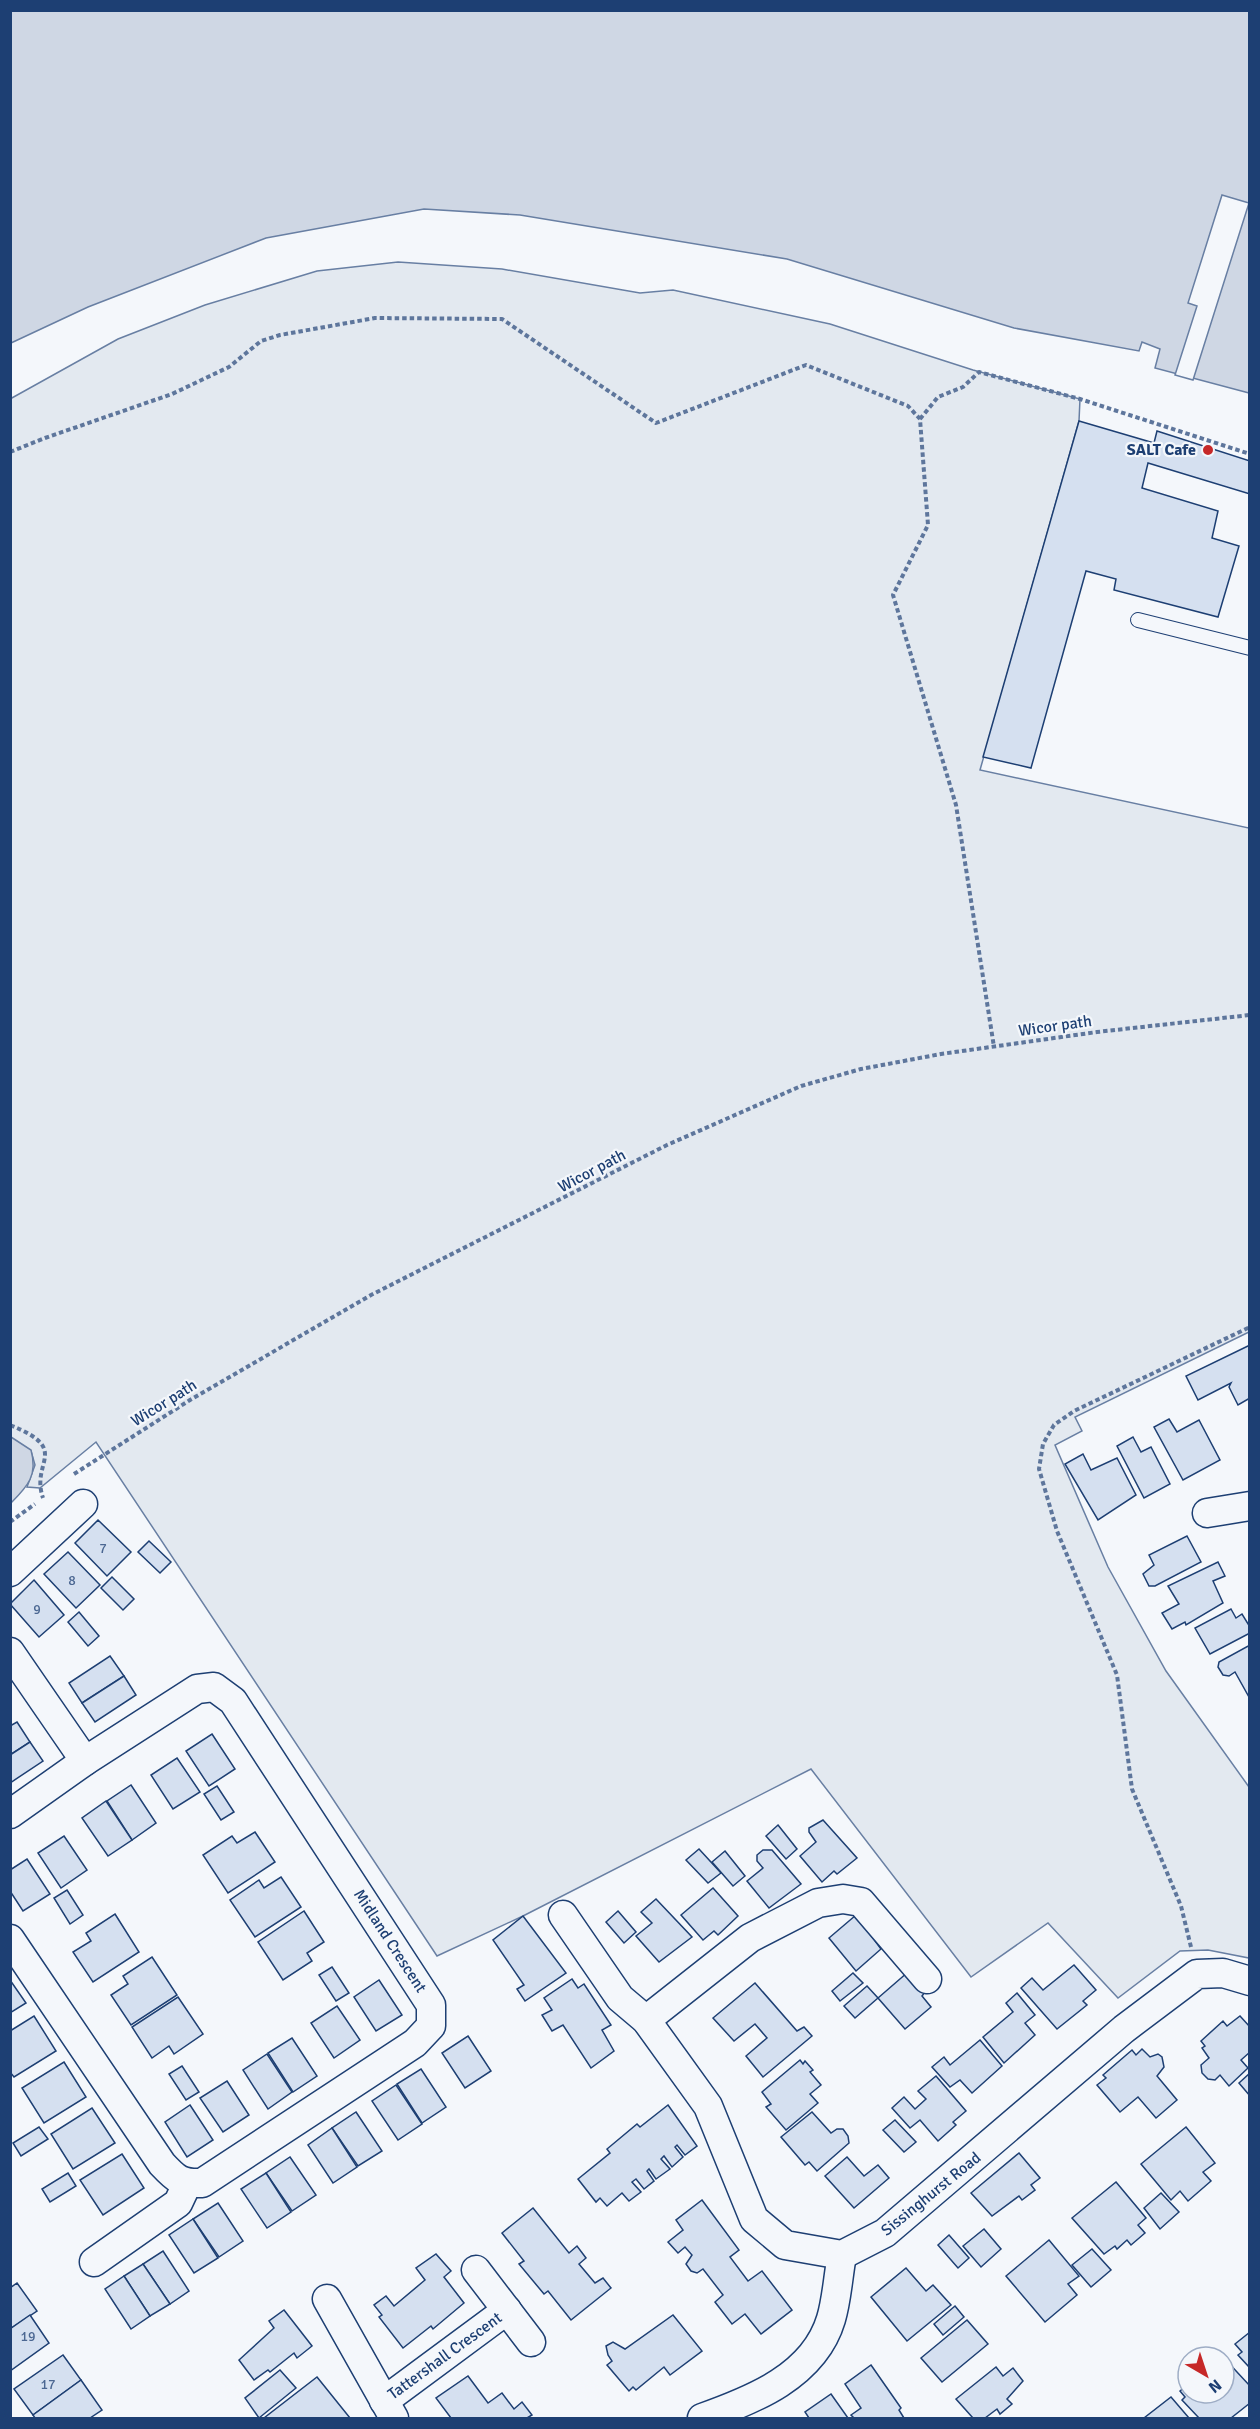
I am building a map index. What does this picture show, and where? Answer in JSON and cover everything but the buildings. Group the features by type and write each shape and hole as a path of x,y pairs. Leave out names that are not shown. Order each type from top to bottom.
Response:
{"street":[{"path":"10,1572 83,1504"},
{"path":"1207,1513 1250,1506"},
{"path":"10,1653 85,1761"},
{"name":"Midland Crescent","path":"10,1814 85,1761 197,1689 214,1687 233,1701 431,2005 431,2026 416,2043 202,2183 187,2184"},
{"path":"646,2020 750,1938 819,1903 843,1899 861,1902 927,1978"},
{"path":"563,1915 620,1998 646,2020 708,2106 754,2218 785,2245 842,2255 831,2319 815,2354 790,2375 748,2402 702,2418"},
{"path":"10,1939 162,2164 178,2181 187,2184 178,2203 94,2262"},
{"path":"1197,1974 1223,1973 1250,1981"},
{"name":"Sissinghurst Road","path":"842,2255 885,2233 1124,2029 1197,1974"},
{"path":"476,2270 531,2342"},
{"name":"Tattershall Crescent","path":"327,2299 389,2410 507,2310"}],"lane":[{"path":"1138,620 1250,648"}],"path":[{"path":"10,453 45,438 172,394 229,367 261,341 280,335 375,318 502,319 656,423 806,365 908,406 921,419 928,525 893,595 956,804 994,1047"},
{"path":"921,419 938,397 963,387 979,372 1080,399 1250,454"},
{"name":"Wicor path","path":"69,1479 94,1459 190,1400 370,1295 667,1145 822,1079 872,1066 994,1047 1097,1032 1250,1016"},
{"path":"1197,1974 1180,1906 1132,1789 1117,1675 1057,1531 1039,1469 1043,1444 1048,1434 1054,1425 1074,1411 1250,1327"},
{"path":"10,1425 39,1439 47,1455 40,1488 44,1498"},
{"path":"10,1522 52,1491"}],"shaded area":[{"path":"10,11 1249,11 1249,393 1155,368 1160,349 1142,342 1139,351 1014,328 787,259 520,215 424,209 266,238 88,307 11,343"},
{"path":"398,262 502,269 640,293 673,290 830,324 973,370 1080,399 1079,421 980,770 1249,828 1249,1332 1075,1417 1082,1431 1055,1445 1108,1567 1166,1671 1249,1787 1249,1958 1208,1950 1180,1951 1118,1998 1048,1923 971,1977 811,1769 523,1916 437,1956 96,1442 40,1488 27,1487 35,1465 31,1451 10,1437 10,399 118,339 205,305 317,271"},
{"path":"11,1437 31,1450 33,1466 30,1480 11,1503"}],"pier":[{"path":"1222,195 1249,203 1193,380 1175,375 1197,306 1188,303"}],"place":[{"name":"SALT Cafe","path":"1208,450"}]}
